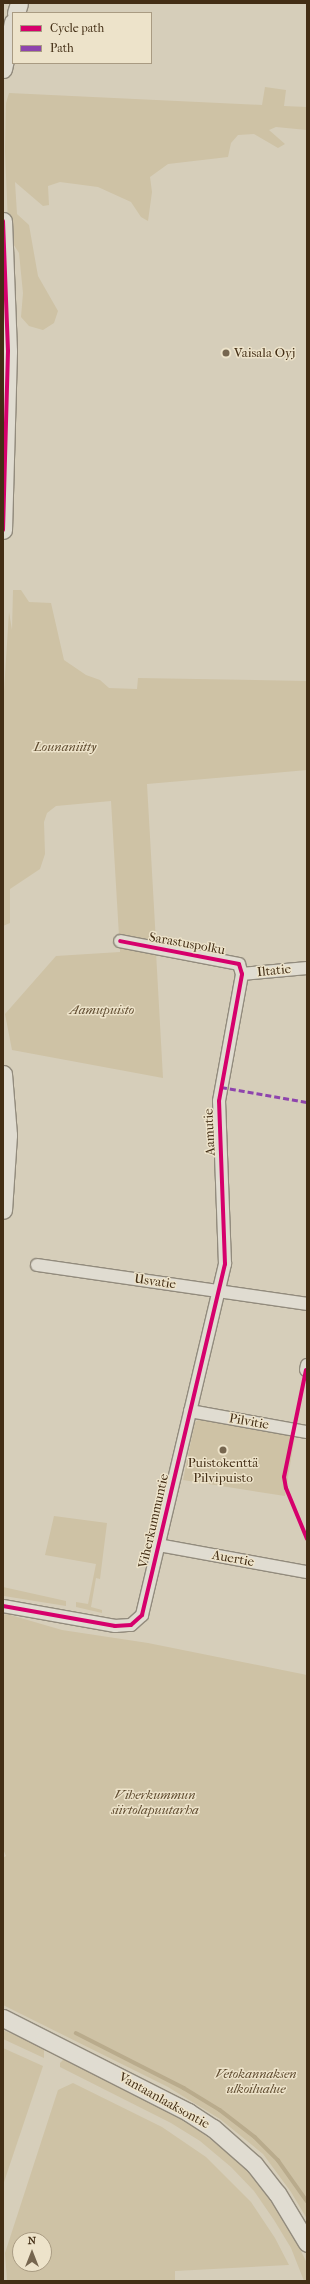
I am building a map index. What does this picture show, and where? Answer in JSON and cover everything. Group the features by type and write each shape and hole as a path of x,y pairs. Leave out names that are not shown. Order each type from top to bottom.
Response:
{"street":[{"path":"3,69 12,27"},
{"path":"3,221 8,351 3,530"},
{"name":"Sarastuspolku","path":"120,941 239,964 242,974"},
{"name":"Iltatie","path":"242,974 307,968"},
{"name":"Aamutie","path":"219,1291 226,1248 219,1101 242,974"},
{"path":"3,1074 8,1135 3,1210"},
{"name":"Usvatie","path":"37,1265 307,1304"},
{"name":"Viherkummuntie","path":"3,1606 115,1626 132,1625 142,1615 146,1606 158,1545 219,1291"},
{"name":"Pilvitie","path":"190,1411 307,1432"},
{"name":"Auertie","path":"158,1545 307,1572"},
{"name":"Vantaanlaaksontie","path":"3,2018 188,2112 213,2128 254,2164 277,2193 307,2243"}],"green space":[{"path":"265,87 286,90 284,106 307,107 307,130 276,127 269,130 285,144 278,148 254,134 238,135 231,143 228,157 168,164 150,177 152,192 148,221 141,217 131,202 98,187 60,182 48,186 49,205 43,206 15,182 17,214 29,225 38,276 58,311 54,323 43,330 29,326 21,317 23,293 19,253 10,239 8,224 5,151 6,103 9,93 262,105"},
{"name":"Lounaniitty","path":"13,590 21,590 29,602 51,603 64,660 86,675 100,680 109,688 137,689 138,678 307,681 307,770 147,784 156,943 119,936 111,801 56,806 47,813 44,822 45,854 40,869 10,889 10,923 3,926 4,691 9,612 12,630"},
{"name":"Aamupuisto","path":"120,944 156,952 163,1078 12,1050 5,1014 56,956 120,952"},
{"path":"202,1418 295,1435 285,1496 183,1480 195,1422"},
{"path":"54,1516 107,1523 100,1579 96,1578 91,1607 102,1610 102,1613 76,1607 76,1602 88,1604 96,1564 45,1555"},
{"path":"3,1587 66,1601 66,1606 4,1596"},
{"name":"Viherkummun siirtolapuutarha","path":"7,1614 62,1630 148,1643 307,1675 307,2219 291,2192 263,2154 220,2119 168,2087 3,2005 3,1858 6,1856 3,1849 3,1615"},
{"path":"3,2030 44,2048 44,2058 3,2039"},
{"path":"3,2048 43,2066 3,2185"},
{"path":"64,2059 188,2122 241,2163 263,2188 283,2216 307,2263 307,2281 304,2281 291,2248 274,2220 254,2191 231,2167 200,2141 171,2123 60,2067 60,2063"},
{"path":"73,2083 162,2127 206,2157 251,2202 275,2238 289,2265 175,2271 175,2281 7,2281 5,2253 58,2090"}],"waterway":[{"path":"76,2033 184,2088 220,2110 255,2137 278,2160 307,2201"}],"marked path":[{"path":"221,1087 307,1102"}],"cycle path":[{"path":"3,221 8,351 3,530"},
{"path":"3,1606 115,1626 131,1625 142,1615 225,1264 219,1101 242,974 239,964 120,941"},
{"path":"306,1370 284,1477 286,1488 307,1539"}],"place":[{"name":"Vaisala Oyj","path":"226,353"},
{"name":"Puistokenttä Pilvipuisto","path":"223,1450"}],"park label":[{"name":"Vetokannaksen ulkoilualue","path":"256,2082"}]}
